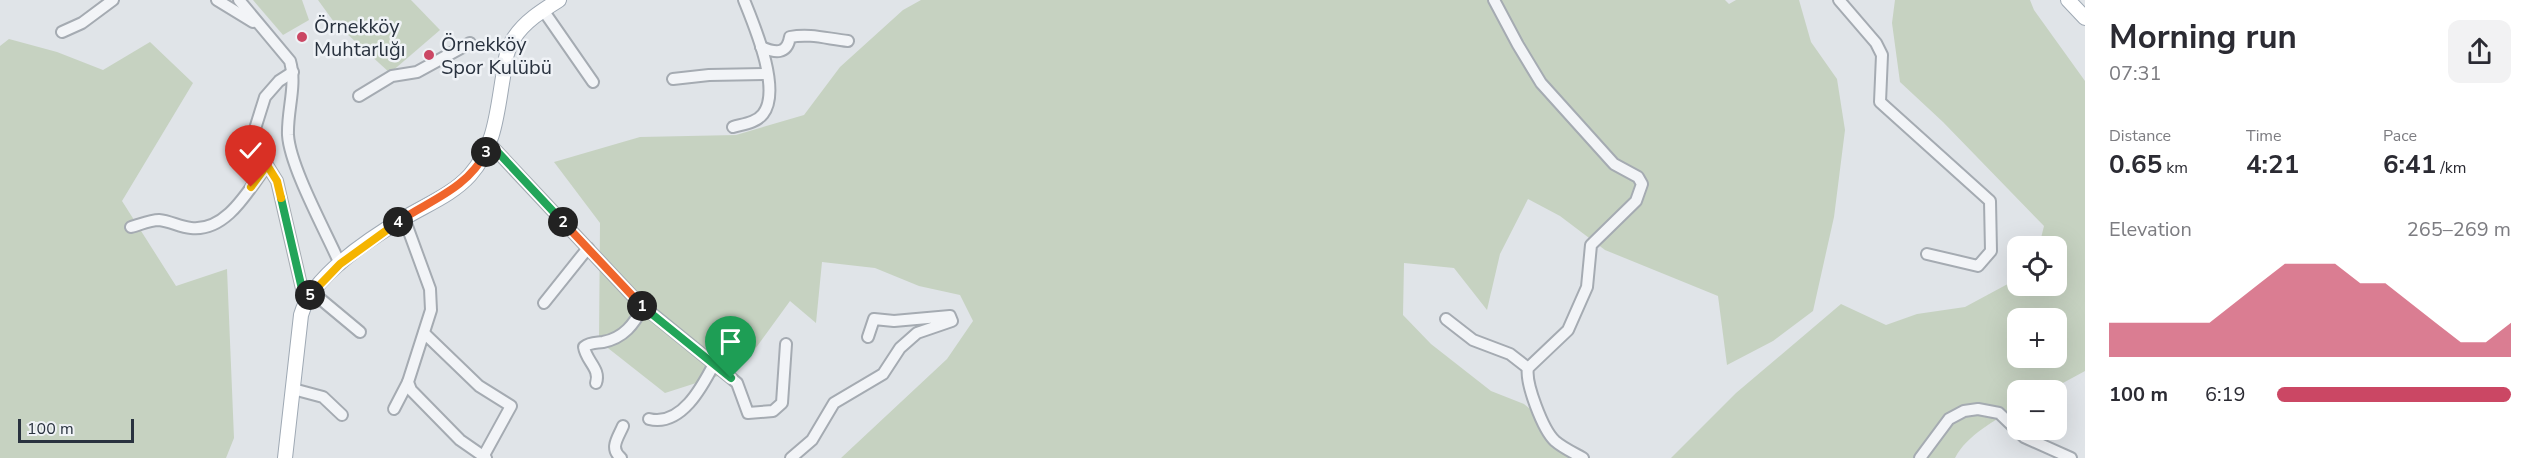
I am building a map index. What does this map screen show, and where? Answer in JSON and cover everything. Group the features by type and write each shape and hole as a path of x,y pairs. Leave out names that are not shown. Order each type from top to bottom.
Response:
{"main road":[{"path":"285,458 301,315 308,297 340,264 404,218 461,184 477,168 494,131 507,52 519,31 543,10 559,0"}],"street":[{"path":"62,32 81,23 113,0"},
{"path":"217,0 259,25"},
{"path":"239,0 290,61 293,72 288,136 297,167 340,264"},
{"path":"733,127 754,121 762,115 770,91 761,47 744,0"},
{"path":"1494,0 1541,83 1614,164 1638,177 1642,184 1636,201 1591,245 1587,287 1568,330 1528,368 1527,376 1545,428 1556,442 1583,458"},
{"path":"1839,0 1875,43 1882,55 1880,102 1990,201 1990,251 1978,266 1927,254"},
{"path":"543,10 593,82"},
{"path":"761,47 778,52 786,48 790,37 797,36 816,35 848,41"},
{"path":"359,96 392,76 417,72 470,43"},
{"path":"293,72 279,81 266,97 256,120 254,150 277,181 308,297 360,332"},
{"path":"673,79 709,75 767,74"},
{"path":"490,144 643,307 737,383 748,413 773,411 782,403 786,344"},
{"path":"131,227 157,220 190,228 204,228 219,221 232,211 267,165"},
{"path":"394,409 408,382 431,310 430,290 404,218"},
{"path":"544,303 588,248"},
{"path":"596,383 597,372 584,347 624,334 643,307"},
{"path":"792,458 812,440 834,403 883,374 900,348 917,333 952,321 950,316 894,321 874,319 868,337"},
{"path":"1446,319 1473,340 1510,354 1528,368"},
{"path":"408,382 411,390 460,440 484,457 511,406 479,386 424,333"},
{"path":"649,419 665,419 678,414 700,389 714,364"},
{"path":"293,389 323,397 342,415"},
{"path":"1920,458 1949,419 1964,411 1978,409 1999,413 2024,437 2071,458"},
{"path":"621,458 615,452 614,447 623,426"}],"green space":[{"path":"253,0 302,0 309,20 283,35"},
{"path":"318,0 411,0 440,30 390,73 334,22"},
{"path":"921,0 1725,0 1729,4 1736,0 1799,0 1811,42 1837,79 1845,130 1834,217 1813,311 1773,341 1727,365 1718,296 1605,250 1560,216 1528,199 1500,254 1487,310 1454,268 1404,263 1403,315 1431,344 1491,391 1524,404 1552,427 1572,458 841,458 947,359 973,321 960,295 919,286 875,268 822,262 816,323 790,301 750,356 721,375 665,393 599,341 600,223 554,162 640,137 736,135 804,115 840,67 903,10"},
{"path":"1895,0 2030,0 2034,10 2085,81 2085,371 2067,381 2007,380 2007,414 1974,435 1955,458 1671,458 1736,393 1841,304 1886,325 1917,314 1965,307 2007,284 2007,296 2067,296 2067,236 2042,236 2044,226 1943,122 1900,82 1892,23"},
{"path":"9,39 57,52 103,70 150,42 193,83 122,201 176,286 227,269 234,438 226,458 0,458 0,46"}],"place":[{"name":"Örnekköy Muhtarlığı","path":"302,37"},
{"name":"Örnekköy Spor Kulübü","path":"429,55"}],"route":[{"path":"251,187 267,165 277,181 305,302 340,264 362,247 404,218 461,184 477,168 490,144 639,303 731,378"}]}
